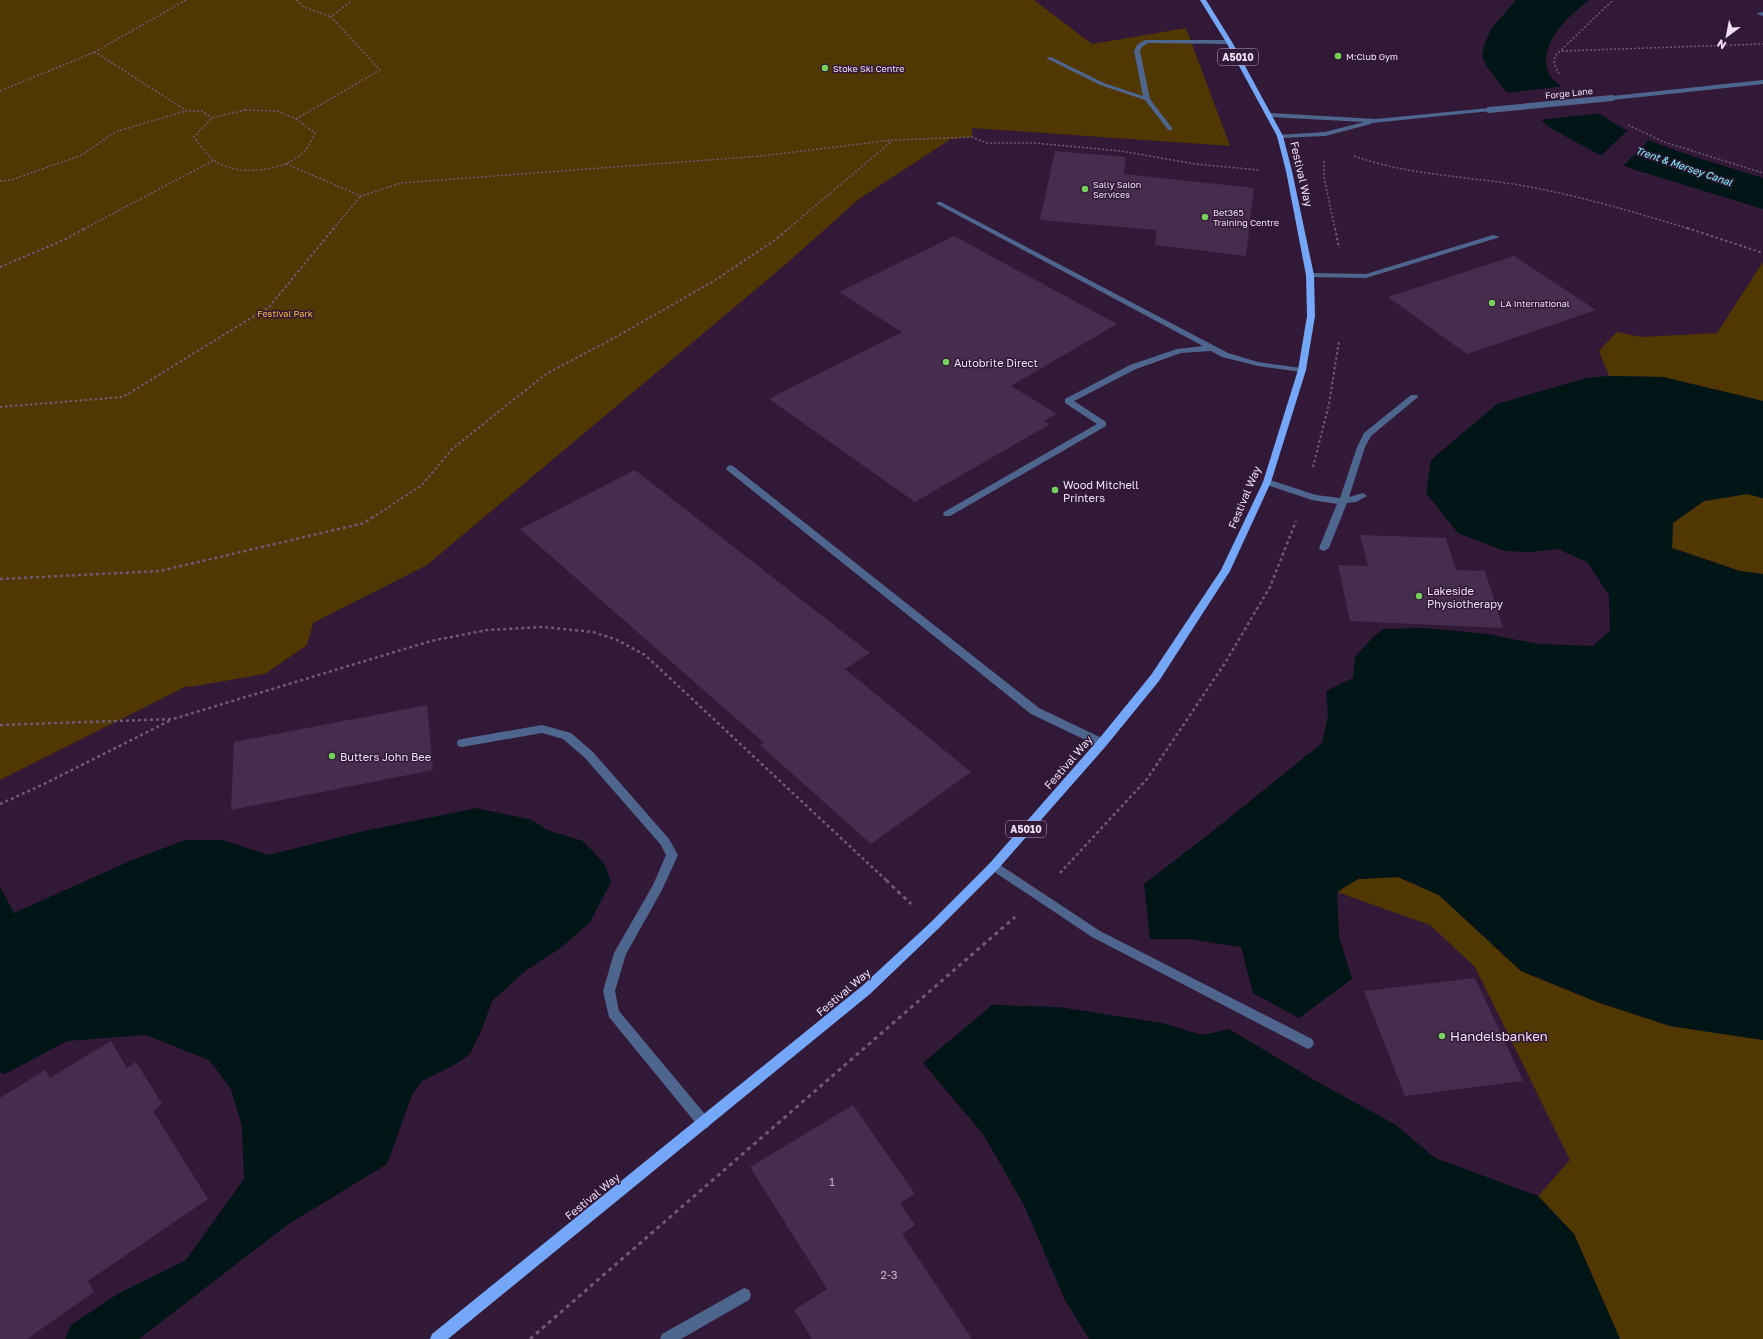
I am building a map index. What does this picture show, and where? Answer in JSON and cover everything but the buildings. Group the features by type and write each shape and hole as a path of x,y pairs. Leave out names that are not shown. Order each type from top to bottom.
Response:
{"main road":[{"name":"Festival Way","path":"440,1338 866,990 934,926 994,866 1102,743 1155,678 1225,571 1267,482 1302,370 1311,316 1310,275 1289,171 1280,136 1270,115 1229,42 1203,0"}],"street":[{"path":"1170,130 1148,99 1137,51 1139,46 1147,41 1229,42"},
{"path":"1049,58 1102,84 1148,99"},
{"name":"Forge Lane","path":"1280,136 1325,134 1376,121 1763,82"},
{"name":"Forge Lane","path":"1270,115 1376,121"},
{"path":"939,203 1225,355 1251,362 1302,370"},
{"path":"1310,275 1366,276 1496,237"},
{"path":"946,514 1103,424 1068,401 1133,367 1180,351 1212,348"},
{"path":"1324,548 1343,501 1361,447 1367,435 1414,397"},
{"path":"730,468 1035,711 1102,743"},
{"path":"1267,482 1306,496 1343,501 1355,500 1363,496"},
{"path":"462,743 542,730 567,736 589,755 665,842 672,855 658,887 620,953 609,990 613,1013 704,1123"},
{"path":"994,866 1096,934 1308,1043"},
{"path":"666,1339 744,1295"}],"path":[{"path":"0,91 95,52 186,0"},
{"path":"296,0 304,7 331,17 380,70 296,119"},
{"path":"331,17 352,0"},
{"path":"1561,51 1763,44"},
{"path":"95,52 186,111"},
{"path":"245,110 277,111 296,119 315,134 307,149 300,156 286,164 265,169 247,170 226,167 204,152 194,137 212,118 245,110"},
{"path":"0,181 11,180 82,155 115,132 186,111 202,111 212,118"},
{"path":"0,406 123,397 269,307 361,196 401,183 761,156 893,140 972,137 987,143 1035,143 1105,149 1195,164 1264,170"},
{"path":"0,579 160,571 364,524 422,485 452,449 546,374 614,338 714,281 775,240 893,140"},
{"path":"1353,156 1367,161 1419,172 1518,185 1598,201 1763,253"},
{"path":"1324,158 1324,177 1339,251"},
{"path":"0,267 66,239 214,160"},
{"path":"286,164 361,196"},
{"path":"0,804 44,784 173,718"},
{"path":"530,1339 1015,917"}],"green space":[{"name":"Festival Park","path":"0,0 1034,0 1092,44 1186,28 1230,146 972,128 972,137 951,139 859,199 786,264 427,565 313,623 307,645 265,674 190,687 187,686 0,780"},
{"path":"1763,262 1763,401 1663,377 1609,376 1599,351 1617,332 1641,337 1717,333"},
{"path":"1747,494 1763,498 1763,574 1740,571 1672,548 1673,523 1704,501"},
{"path":"1398,877 1439,895 1521,971 1597,1002 1670,1026 1763,1040 1763,1339 1620,1339 1574,1234 1538,1196 1570,1160 1475,967 1430,925 1337,892 1358,879"}],"water":[{"name":"Trent & Mersey Canal","path":"1516,0 1590,0 1564,22 1551,42 1547,53 1546,63 1551,77 1560,86 1628,131 1677,151 1763,178 1763,209 1632,169 1598,154 1552,129 1505,90 1487,67 1482,56 1484,45 1491,29"},
{"path":"1609,376 1663,377 1763,401 1763,498 1747,494 1704,501 1673,523 1672,548 1740,571 1763,574 1763,1040 1670,1026 1597,1002 1521,971 1439,895 1398,877 1358,879 1337,892 1339,936 1352,979 1299,1018 1253,993 1241,947 1188,939 1150,939 1144,884 1208,835 1322,743 1328,715 1326,691 1353,678 1355,657 1374,636 1384,629 1425,628 1487,634 1538,644 1593,646 1610,631 1609,595 1587,562 1558,549 1530,552 1504,551 1458,533 1426,493 1431,460 1497,404 1586,378"},
{"path":"477,808 532,820 547,830 583,841 604,863 611,882 590,922 562,947 524,972 492,1001 482,1029 470,1054 456,1064 422,1081 412,1095 387,1164 287,1225 139,1339 65,1339 71,1325 119,1293 186,1260 244,1179 242,1126 231,1089 209,1060 146,1035 67,1041 5,1074 0,1072 0,887 14,913 130,861 185,840 222,840 269,855 364,831"},
{"path":"992,1005 1058,1007 1162,1023 1202,1035 1229,1029 1314,1080 1396,1125 1435,1158 1538,1196 1574,1234 1620,1339 1089,1339 1065,1300 1024,1205 983,1134 923,1063"}],"pier":[{"path":"1566,86 1603,113 1538,120 1505,93"},
{"path":"1629,129 1651,138 1622,167 1600,157"}],"place":[{"name":"M:Club Gym","path":"1338,56"},
{"name":"Stoke Ski Centre","path":"825,68"},
{"name":"Sally Salon Services","path":"1085,189"},
{"name":"Bet365 Training Centre","path":"1205,217"},
{"name":"LA International","path":"1492,303"},
{"name":"Autobrite Direct","path":"946,362"},
{"name":"Wood Mitchell Printers","path":"1055,490"},
{"name":"Lakeside Physiotherapy","path":"1419,596"},
{"name":"Butters John Bee","path":"332,756"},
{"name":"Handelsbanken","path":"1442,1036"}]}
